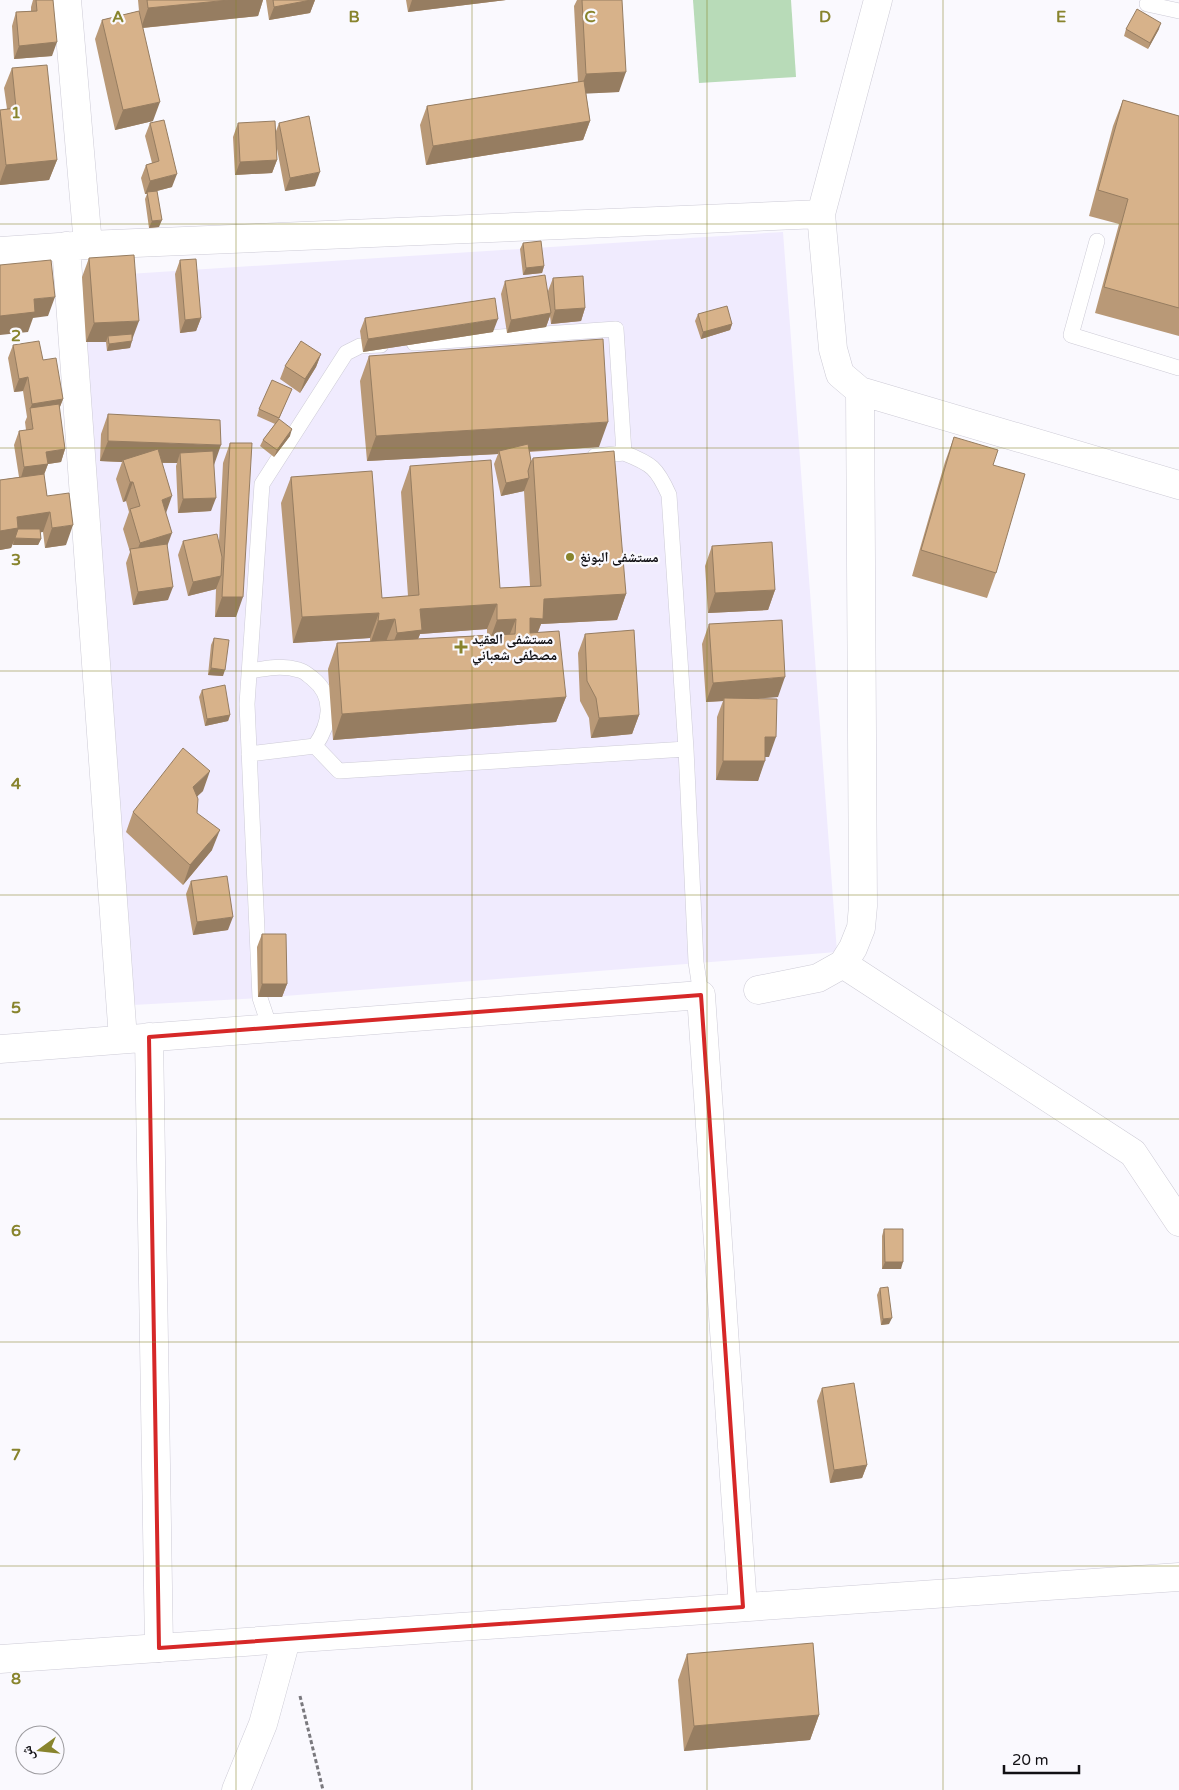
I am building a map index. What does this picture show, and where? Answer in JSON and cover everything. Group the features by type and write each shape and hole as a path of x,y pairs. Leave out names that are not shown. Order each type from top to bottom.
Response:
{"street":[{"path":"67,0 77,245 136,1038 159,1648"},
{"path":"878,0 821,214 833,349 840,374 860,391 1179,485"},
{"path":"0,251 77,245 821,214"},
{"path":"758,990 818,978 843,964 853,948 861,928 863,906 860,391"},
{"path":"843,964 1133,1153 1179,1222"},
{"path":"0,1049 701,995 743,1607"},
{"path":"0,1659 1179,1577"},
{"path":"236,1790 263,1724 286,1640"}],"lane":[{"path":"1147,4 1179,11"},
{"path":"1097,241 1071,335 1179,368"},
{"path":"270,1028 260,998 248,704 262,484 346,352 360,346 616,329 624,453"},
{"path":"579,457 624,453 646,462 661,477 669,495 686,749 696,962 701,995"},
{"path":"250,671 276,666 302,670 321,685 329,709 324,732 315,746"},
{"path":"315,746 339,771 686,749"},
{"path":"249,754 315,746"}],"path":[{"path":"297,1687 323,1790"}],"highlighted area":[{"path":"701,995 743,1607 159,1648 149,1037"}],"shaded area":[{"name":"مستشفى العقيد مصطفى شعباني","path":"783,232 837,952 260,998 133,1005 82,277"}],"green space":[{"path":"693,0 791,0 796,77 699,83"}],"building":[{"path":"36,0 53,0 57,42 19,46 16,12 37,11"},
{"path":"147,0 229,0 148,8"},
{"path":"273,0 311,0 274,7"},
{"path":"582,0 622,0 626,72 586,74"},
{"path":"1137,9 1161,23 1150,43 1126,29"},
{"path":"139,11 160,102 123,110 102,20"},
{"path":"47,65 57,160 6,165 0,110 16,108 12,68"},
{"path":"584,81 590,121 433,146 427,106"},
{"path":"1123,100 1179,116 1179,308 1104,287 1128,199 1098,190"},
{"path":"309,116 320,172 290,178 279,123"},
{"path":"164,120 177,174 150,181 146,165 159,161 150,123"},
{"path":"275,121 277,160 240,162 238,123"},
{"path":"157,191 162,220 152,221 147,192"},
{"path":"541,241 544,266 526,268 523,243"},
{"path":"134,255 139,321 94,323 89,258"},
{"path":"196,259 201,318 185,320 180,260"},
{"path":"51,260 55,297 34,299 35,312 0,316 0,265"},
{"path":"545,275 551,313 511,320 505,281"},
{"path":"583,276 585,308 555,310 553,278"},
{"path":"495,298 498,319 368,339 365,318"},
{"path":"727,306 732,324 703,332 698,314"},
{"path":"132,334 132,341 109,344 108,336"},
{"path":"603,339 608,422 376,436 369,356"},
{"path":"39,341 43,360 56,358 63,399 32,404 28,377 19,379 13,345"},
{"path":"301,341 321,354 305,379 285,366"},
{"path":"272,380 292,389 279,418 259,409"},
{"path":"59,404 65,449 46,452 48,464 24,467 19,431 33,429 30,408"},
{"path":"108,414 220,420 221,445 108,441"},
{"path":"279,419 292,429 277,450 263,440"},
{"path":"954,437 998,450 993,465 1025,474 996,573 921,550"},
{"path":"230,443 252,443 243,597 222,597"},
{"path":"528,444 531,461 528,471 529,478 506,483 499,451"},
{"path":"158,449 172,496 162,500 172,533 140,543 130,509 140,506 133,482 130,482 123,460"},
{"path":"213,451 216,498 183,499 180,453"},
{"path":"614,451 626,594 544,599 543,619 530,618 530,633 559,631 566,697 342,714 337,643 515,634 516,619 497,620 497,604 420,609 422,630 397,633 395,619 378,621 379,613 302,617 291,477 372,471 382,598 419,595 410,466 491,460 500,588 541,586 533,458"},
{"path":"44,474 47,496 69,493 73,525 52,528 50,512 17,517 18,528 0,531 0,480"},
{"path":"18,529 40,529 41,539 15,538"},
{"path":"217,534 222,557 221,576 193,582 183,541"},
{"path":"772,542 775,590 715,593 712,546"},
{"path":"167,544 173,587 138,592 130,549"},
{"path":"782,620 785,677 713,683 709,624"},
{"path":"634,630 639,715 599,718 596,698 587,681 585,634"},
{"path":"214,638 229,640 225,670 211,668"},
{"path":"225,685 230,715 207,719 202,690"},
{"path":"724,698 777,699 776,737 765,737 765,761 723,761"},
{"path":"183,748 210,771 193,787 198,799 197,813 220,830 190,865 133,812"},
{"path":"227,876 233,917 197,922 191,881"},
{"path":"262,934 286,934 287,984 262,984"},
{"path":"884,1229 903,1229 903,1262 885,1262"},
{"path":"888,1287 892,1318 883,1319 880,1288"},
{"path":"854,1383 867,1465 834,1470 822,1388"},
{"path":"813,1643 819,1715 694,1726 687,1654"}],"place":[{"name":"مستشفى البونغ","path":"570,557"},
{"name":"مستشفى العقيد مصطفى شعباني","path":"461,647"}]}
